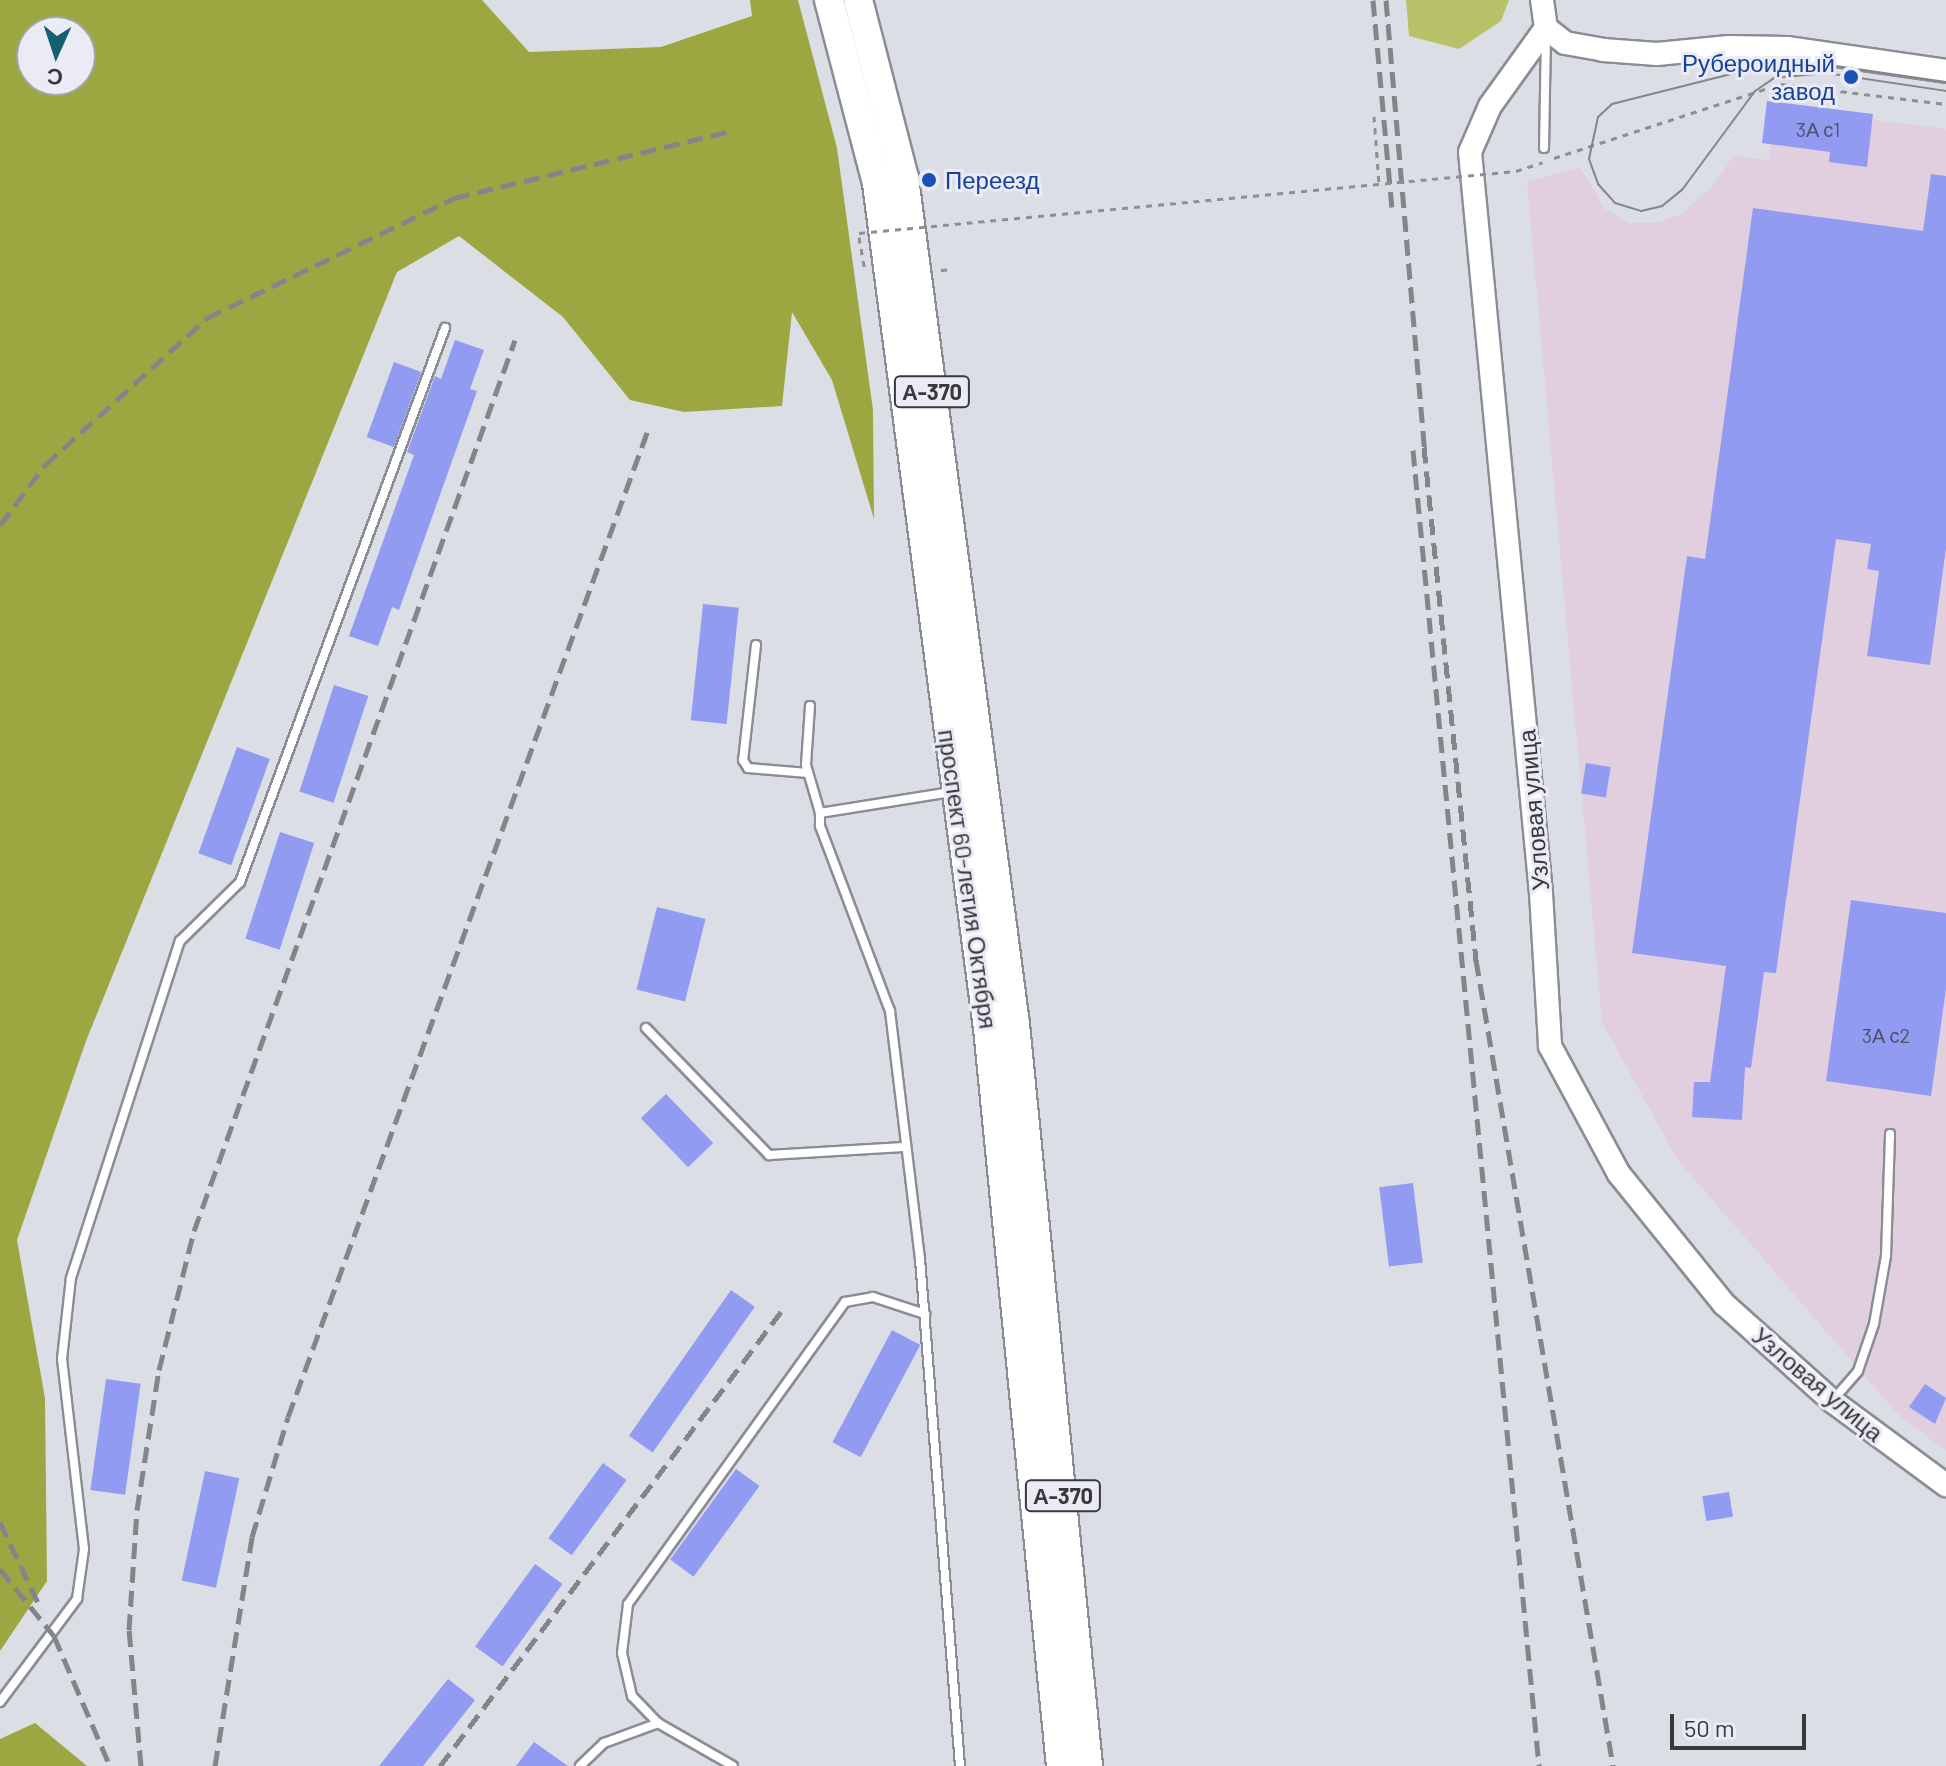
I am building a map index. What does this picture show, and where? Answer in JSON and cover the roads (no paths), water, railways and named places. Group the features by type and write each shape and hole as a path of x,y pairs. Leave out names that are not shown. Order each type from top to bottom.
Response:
{"highway":[{"name":"проспект 60-летия Октября","path":"829,0 877,183 970,790 1015,1024 1088,1766"},
{"name":"проспект 60-летия Октября","path":"858,0 904,178 970,790 990,1043 1061,1766"}],"street":[{"path":"1542,0 1546,28 1565,43 1603,50 1657,54 1787,48 1946,71"},
{"name":"Узловая улица","path":"1546,28 1490,106 1470,152 1540,877 1550,1046 1619,1174 1724,1304 1832,1401 1946,1485"}],"lane":[{"path":"1544,148 1546,28"},
{"path":"0,1702 77,1599 84,1549 62,1359 71,1278 180,941 240,882 445,328"},
{"path":"756,645 743,760 748,768 808,773"},
{"path":"810,706 804,746 820,813 821,837 890,1011 925,1314 960,1766"},
{"path":"820,813 970,790"},
{"path":"646,1028 769,1155 904,1147"},
{"path":"1832,1401 1858,1371 1874,1324 1886,1256 1890,1134"},
{"path":"733,1766 658,1723 632,1696 622,1653 628,1604 845,1302 873,1297 925,1314"},
{"path":"580,1766 604,1743 658,1723"}],"tram line":[{"path":"1946,82 1815,63 1739,72 1612,104 1598,117 1589,159 1598,184 1615,203 1641,211 1662,206 1682,190 1755,91 1774,78 1826,73 1946,91"}],"railway":[{"path":"1373,0 1392,207"},
{"path":"1386,0 1424,447 1476,960 1613,1766"},
{"path":"0,525 45,465 207,318 454,198 726,132"},
{"path":"141,1766 129,1630 137,1510 159,1370 194,1231 515,340"},
{"path":"215,1766 252,1537 288,1417 648,430"},
{"path":"1413,450 1539,1766"},
{"path":"440,1766 783,1309"},
{"path":"0,1522 41,1609"},
{"path":"0,1569 54,1636 110,1766"}],"place":[{"name":"Рубероидный завод","path":"1851,77"},
{"name":"Переезд","path":"929,180"}]}
